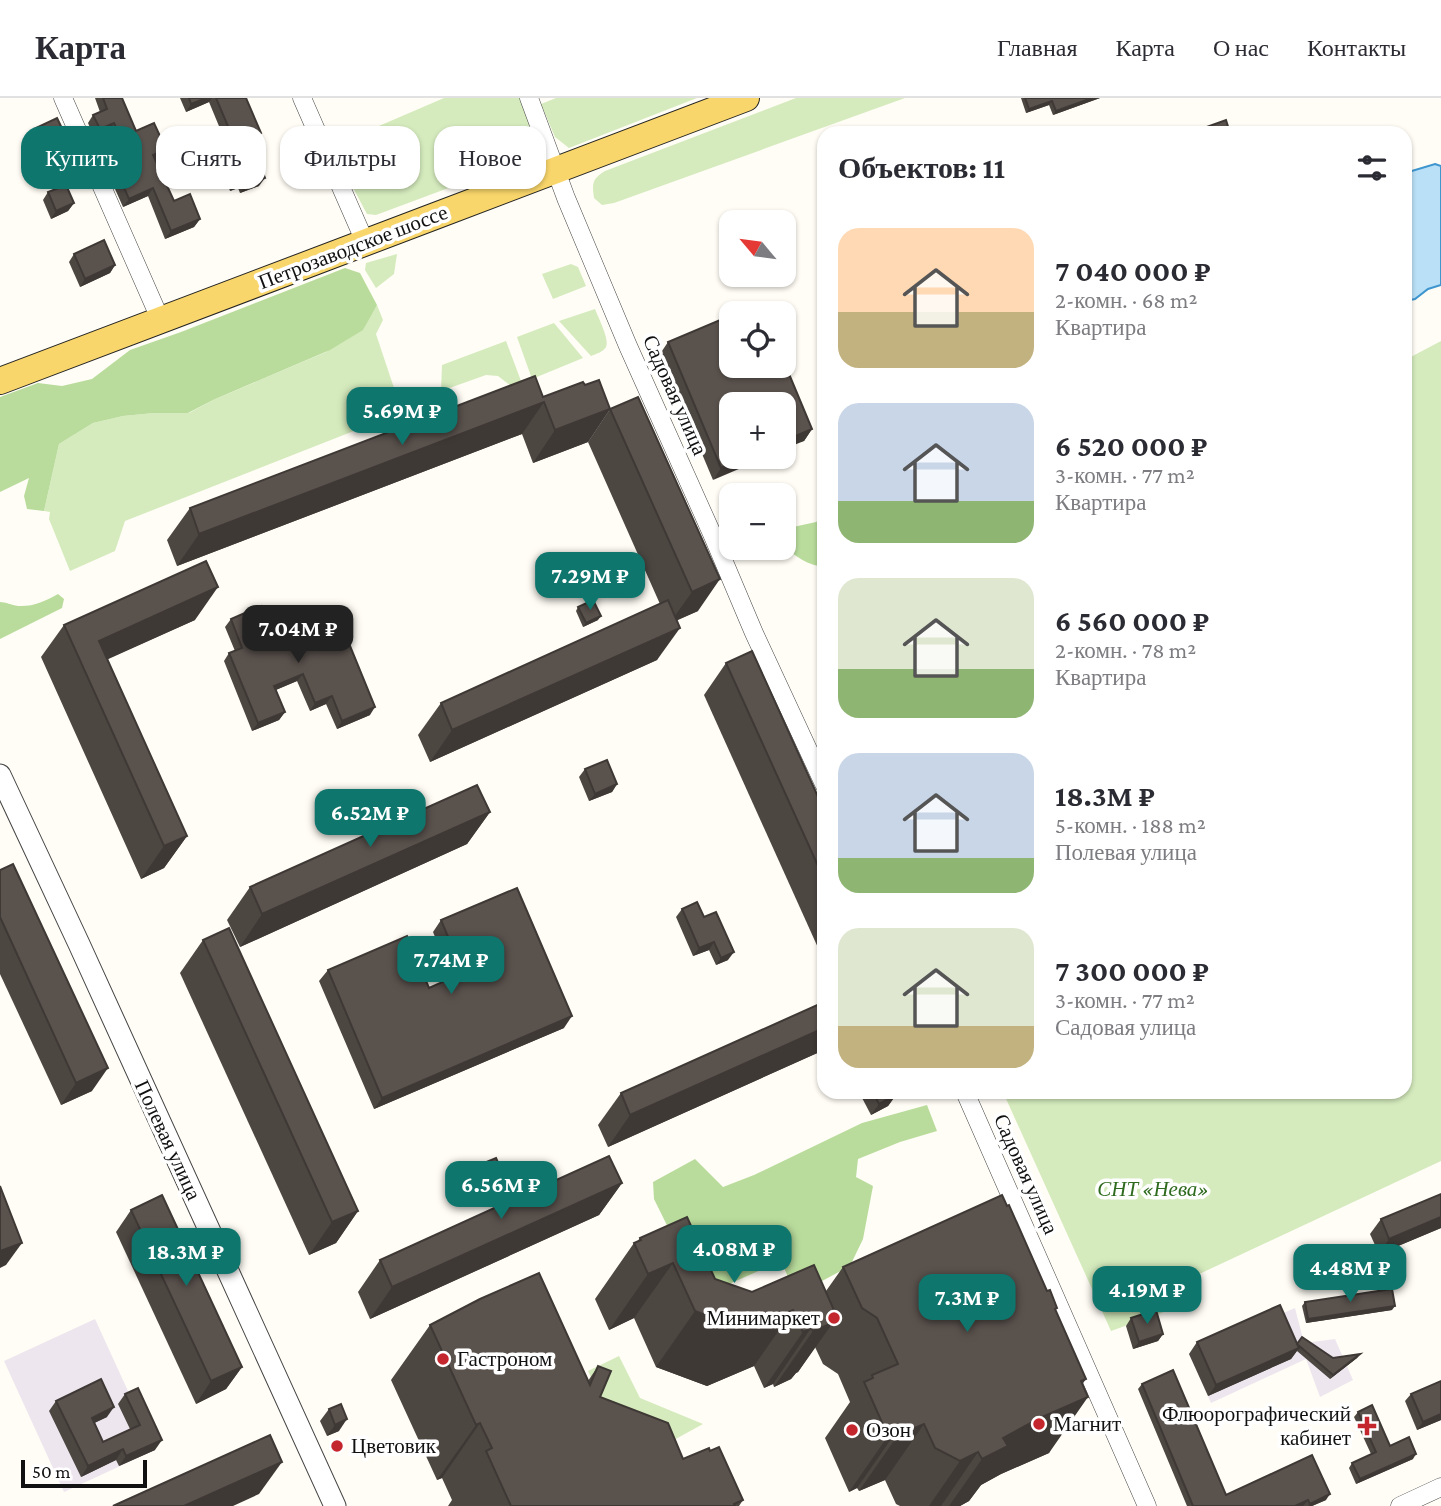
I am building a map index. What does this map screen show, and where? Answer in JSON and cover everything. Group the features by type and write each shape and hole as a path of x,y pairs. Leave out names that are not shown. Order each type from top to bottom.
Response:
{"main road":[{"name":"Петрозаводское шоссе","path":"0,381 746,98"}],"street":[{"path":"63,98 161,321"},
{"path":"302,98 365,242"},
{"name":"Садовая улица","path":"529,98 555,169 628,346 754,633 817,768"},
{"name":"Полевая улица","path":"0,775 335,1506"},
{"name":"Садовая улица","path":"968,1099 1147,1506"},
{"path":"1400,1506 1441,1487"}],"shaded area":[{"path":"1295,1308 1304,1343 1335,1339 1353,1380 1320,1397 1306,1359 1211,1403 1189,1354"},
{"path":"95,1319 155,1450 64,1492 4,1361"}],"green space":[{"path":"444,98 520,98 531,126 434,126 434,189 446,189 376,215 367,214 354,189 420,189 420,126 379,126"},
{"path":"556,98 697,98 569,148 555,137 541,104"},
{"path":"796,98 905,98 827,126 817,126 817,130 602,205 594,198 593,189 598,176"},
{"path":"397,254 394,274 376,288 365,270 366,263"},
{"path":"571,264 578,267 586,286 553,299 542,274"},
{"path":"345,268 360,273 377,305 363,330 330,350 188,413 123,416 93,423 59,444 44,511 27,509 24,496 29,478 0,492 0,397 38,383 62,386 92,379 130,350"},
{"path":"377,305 383,320 376,334 402,412 125,521 115,551 70,571 49,519 50,512 44,511 59,444 93,423 123,416 189,413 213,400 326,352 372,313"},
{"path":"595,309 607,344 603,350 591,356 559,321"},
{"path":"554,323 583,358 532,379 517,337"},
{"path":"506,341 521,381 511,386 498,376 486,375 441,391 442,365"},
{"name":"СНТ «Нева»","path":"1441,341 1441,1161 1165,1290 1172,1309 1111,1331 1006,1099 1412,1099 1412,356"},
{"path":"817,522 817,565 796,556 796,526"},
{"path":"58,594 64,599 62,608 0,639 0,602 29,606"},
{"path":"927,1105 937,1131 858,1159 856,1177 873,1186 863,1239 850,1266 796,1295 781,1261 702,1296 654,1199 653,1182 695,1159 723,1187 862,1123"},
{"path":"619,1356 640,1398 703,1424 672,1441 608,1413 588,1371"}],"water":[{"path":"1435,164 1441,166 1441,285 1428,289 1412,300 1412,171"}],"building":[{"path":"103,98 122,98 134,126 115,126 114,123 98,126 93,115 107,109"},
{"path":"189,98 206,98 191,104"},
{"path":"216,98 246,98 258,126 228,126"},
{"path":"1025,98 1092,98 1056,111 1052,101 1029,109"},
{"path":"57,118 61,126 40,126"},
{"path":"1226,120 1228,126 1209,126"},
{"path":"154,123 156,189 169,189 174,201 190,194 200,219 171,231 153,188 129,199 125,189 142,189 142,128"},
{"path":"68,189 74,203 56,211 48,192"},
{"path":"104,240 115,265 85,279 74,254"},
{"path":"719,320 719,378 791,378 812,429 796,436 796,392 719,392 719,463 668,342"},
{"path":"535,376 543,397 583,382 585,385 599,380 610,409 555,430 544,402 199,534 190,508"},
{"path":"638,397 720,579 692,592 610,409"},
{"path":"206,561 218,587 99,641 187,836 164,846 64,625"},
{"path":"593,600 601,616 586,623 578,607"},
{"path":"668,600 680,628 452,730 441,703"},
{"path":"261,606 276,643 337,614 375,707 342,721 332,696 315,703 303,674 274,686 285,712 258,723 229,653 242,648 231,619"},
{"path":"752,651 817,795 817,864 726,663"},
{"path":"607,760 617,784 595,794 585,769"},
{"path":"477,785 490,812 262,914 250,887"},
{"path":"13,864 108,1068 76,1083 0,917 0,870"},
{"path":"517,888 572,1016 382,1098 328,970 407,936 429,988 463,973 441,920"},
{"path":"697,902 704,917 716,912 734,952 721,958 714,942 699,948 682,909"},
{"path":"229,928 358,1211 332,1222 203,940"},
{"path":"817,1005 817,1031 630,1115 621,1093"},
{"path":"609,1156 622,1183 392,1287 380,1260"},
{"path":"496,1158 503,1174 486,1181 479,1165"},
{"path":"0,1186 22,1243 0,1251"},
{"path":"1441,1194 1441,1217 1389,1239 1381,1219"},
{"path":"162,1195 242,1367 211,1381 131,1210"},
{"path":"1002,1195 1047,1291 1050,1290 1057,1308 1055,1309 1086,1379 1081,1381 1088,1397 1003,1438 1008,1446 982,1459 978,1452 960,1461 935,1448 924,1424 898,1435 896,1432 888,1436 864,1382 873,1378 872,1375 898,1364 877,1318 862,1308 843,1267"},
{"path":"687,1217 715,1279 752,1292 814,1265 837,1317 829,1320 830,1324 803,1332 793,1310 746,1331 695,1311 673,1263 648,1274 634,1243"},
{"path":"539,1273 590,1385 598,1366 611,1371 600,1397 668,1423 683,1459 709,1448 710,1451 719,1447 743,1500 734,1504 735,1506 511,1506 486,1451 492,1448 480,1423 476,1425 430,1325"},
{"path":"1392,1289 1395,1306 1308,1319 1305,1302"},
{"path":"1280,1305 1299,1348 1216,1385 1197,1342"},
{"path":"1156,1310 1163,1334 1139,1342 1131,1318"},
{"path":"1302,1337 1333,1358 1360,1354 1333,1375 1297,1344"},
{"path":"1173,1370 1226,1495 1312,1455 1330,1494 1310,1504 1308,1500 1295,1506 1193,1506 1142,1384"},
{"path":"101,1379 114,1407 92,1418 103,1442 140,1425 125,1394 138,1388 162,1440 126,1456 123,1449 88,1466 56,1401"},
{"path":"1441,1381 1441,1414 1423,1422 1411,1394"},
{"path":"341,1404 347,1419 335,1425 329,1409"},
{"path":"1372,1405 1390,1446 1409,1437 1416,1454 1360,1479 1352,1463 1376,1452 1358,1412"},
{"path":"270,1435 282,1462 184,1506 113,1506"}],"place":[{"name":"Минимаркет","path":"834,1318"},
{"name":"Гастроном","path":"443,1359"},
{"name":"Магнит","path":"1039,1424"},
{"name":"Флюорографический кабинет","path":"1367,1426"},
{"name":"Озон","path":"852,1430"},
{"name":"Цветовик","path":"337,1446"}]}
